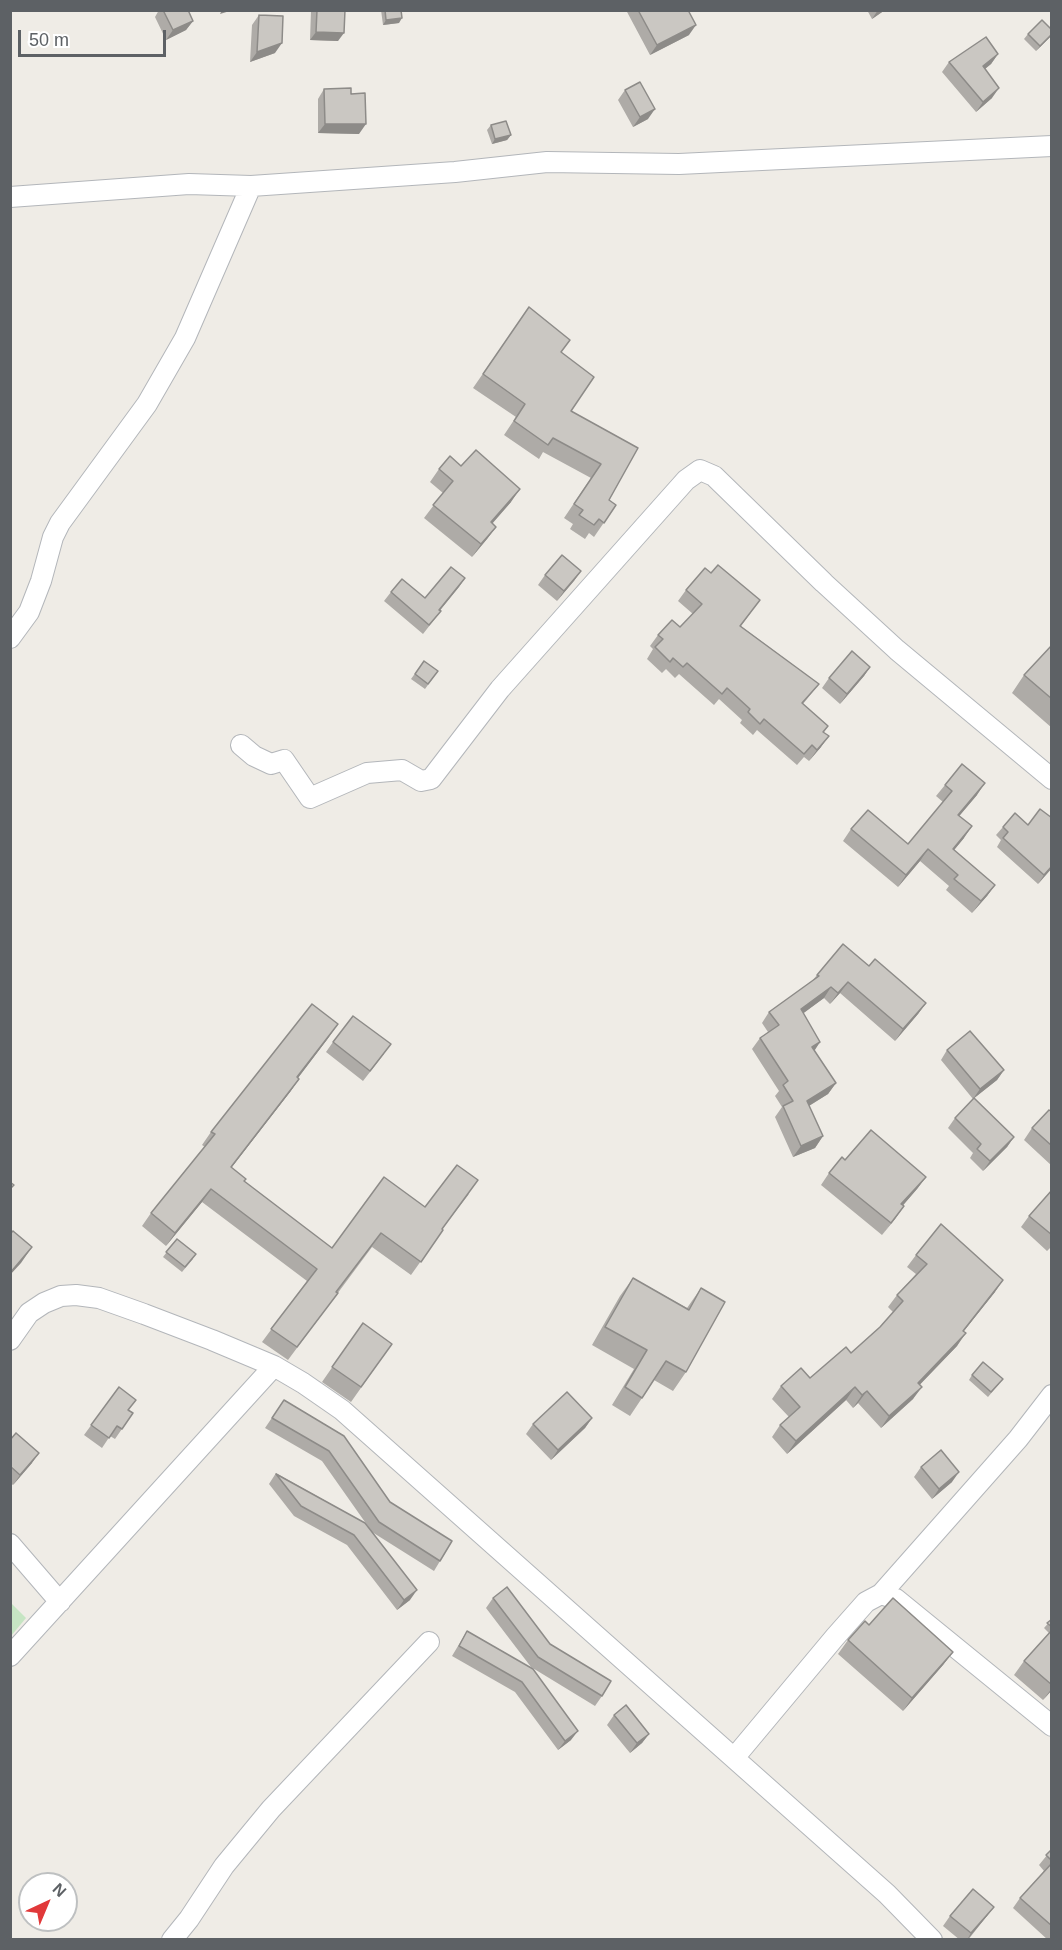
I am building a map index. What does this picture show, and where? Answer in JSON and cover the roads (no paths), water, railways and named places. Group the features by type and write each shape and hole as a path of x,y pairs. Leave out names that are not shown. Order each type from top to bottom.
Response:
{"street":[{"path":"10,197 189,184 251,186 455,172 547,162 691,163 1052,146"},
{"path":"10,638 29,612 41,581 53,537 60,523 147,404 185,338 251,186"},
{"path":"241,745 254,756 271,764 284,760 310,798 367,773 402,770 421,781 431,779 500,689 686,480 700,470 714,476 897,650 1052,779"},
{"path":"10,1340 29,1313 44,1303 61,1296 99,1298 212,1340 274,1366 303,1383 342,1410 887,1894 932,1940"},
{"path":"10,1656 274,1366"},
{"path":"734,1758 835,1637 866,1602 881,1594 1018,1439 1052,1395"},
{"path":"10,1545 60,1602"},
{"path":"881,1594 896,1599 1052,1726"},
{"path":"172,1940 189,1919 224,1866 271,1809 429,1642"}]}
